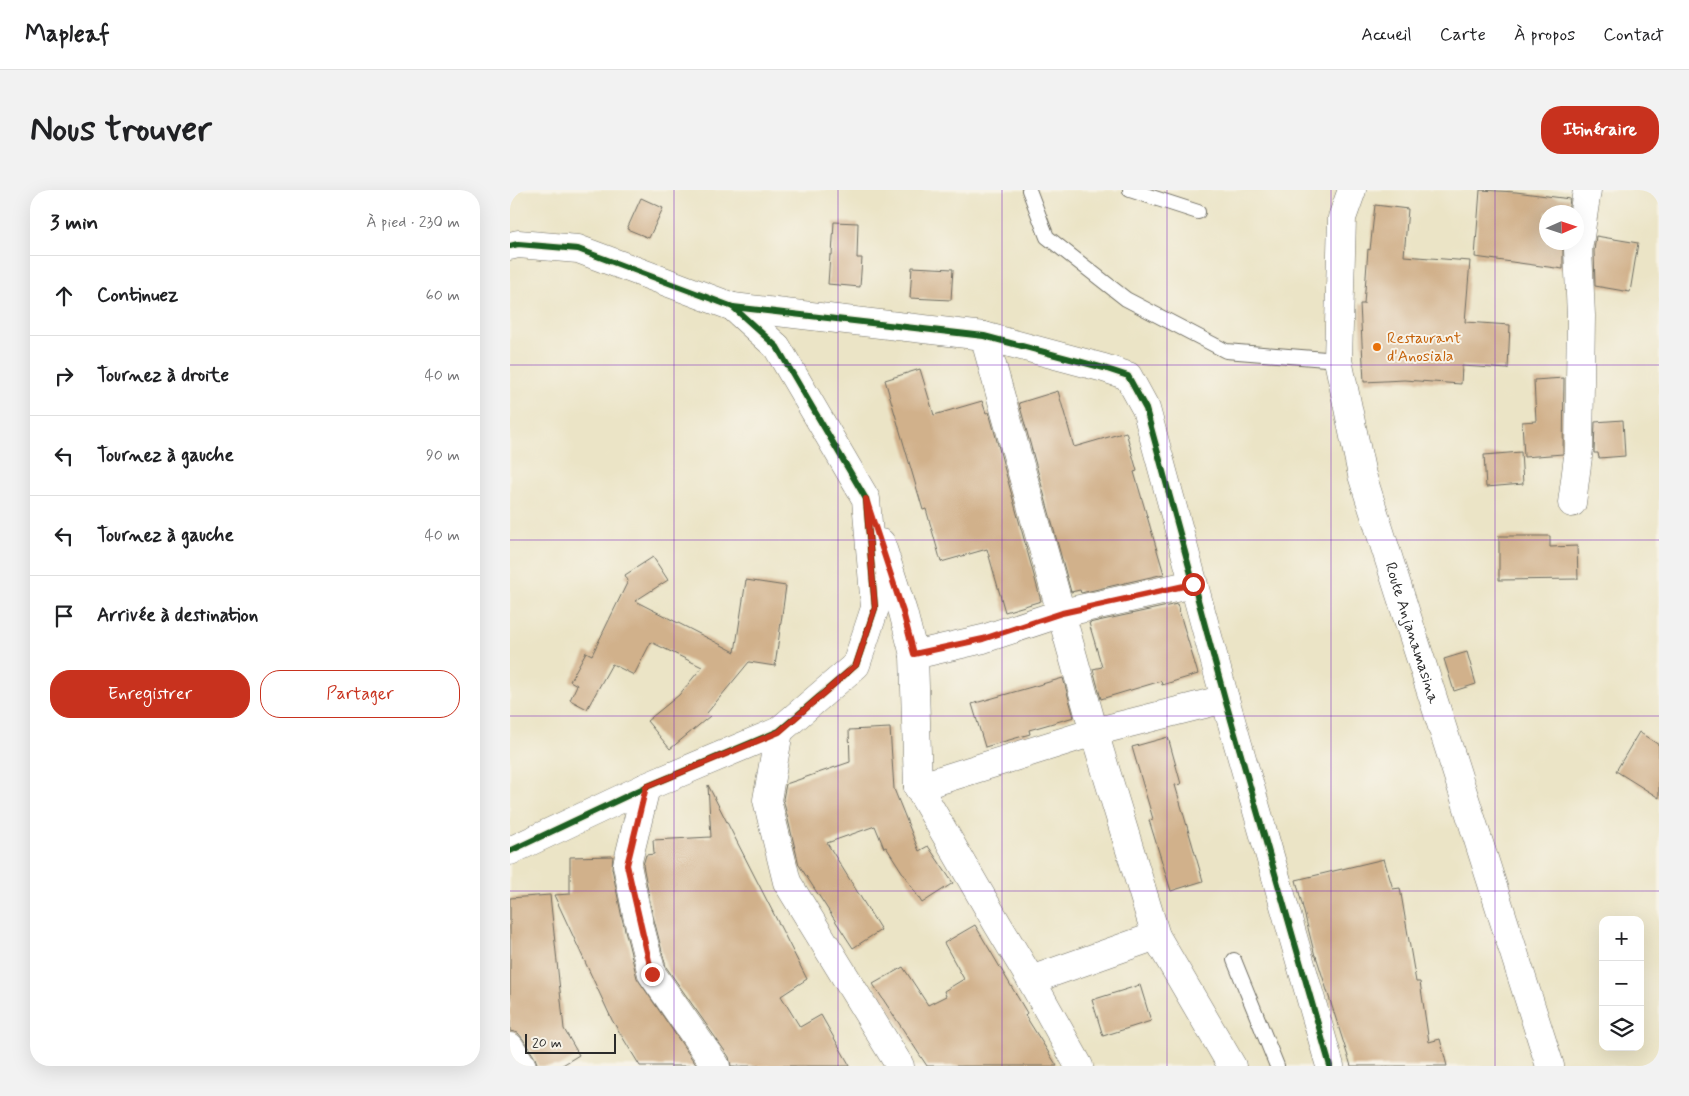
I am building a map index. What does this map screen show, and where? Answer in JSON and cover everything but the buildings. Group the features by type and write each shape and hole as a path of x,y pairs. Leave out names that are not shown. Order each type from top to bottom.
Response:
{"street":[{"name":"Route Anjanamasina","path":"1352,190 1342,218 1338,360 1362,475 1550,1066"},
{"path":"1572,503 1578,449 1581,316 1578,250 1587,190"},
{"path":"510,246 518,244 578,249 733,307 984,336 1128,376 1146,409 1225,700 1330,1066"},
{"path":"733,307 777,347 866,499 903,612 914,654 918,787 1031,980 1078,1066"},
{"path":"984,336 1094,732 1156,936 1232,1066"},
{"path":"510,851 646,787 779,732 856,665 875,608 866,499"},
{"path":"914,654 983,639 1062,613 1193,584"},
{"path":"918,787 1094,732 1225,700"},
{"path":"779,732 767,800 787,882 900,1066"},
{"path":"646,787 627,865 652,974 716,1066"},
{"path":"1031,980 1156,936"},
{"path":"510,1047 522,1066"}],"lane":[{"path":"1029,190 1047,238 1126,299 1226,351 1338,360"},
{"path":"1130,190 1198,212"},
{"path":"1234,960 1277,1066"}],"cycle path":[{"path":"510,246 518,244 578,249 733,307 777,347 866,499 875,608 856,665 779,731 646,787 510,851"},
{"path":"733,307 984,336 1128,376 1146,409 1225,699 1330,1066"}],"place":[{"name":"Restaurant d'Anosiala","path":"1377,347"}],"route":[{"path":"652,974 627,865 646,787 779,732 856,665 875,608 866,499 903,612 914,654 983,639 1062,613 1193,584"}]}
